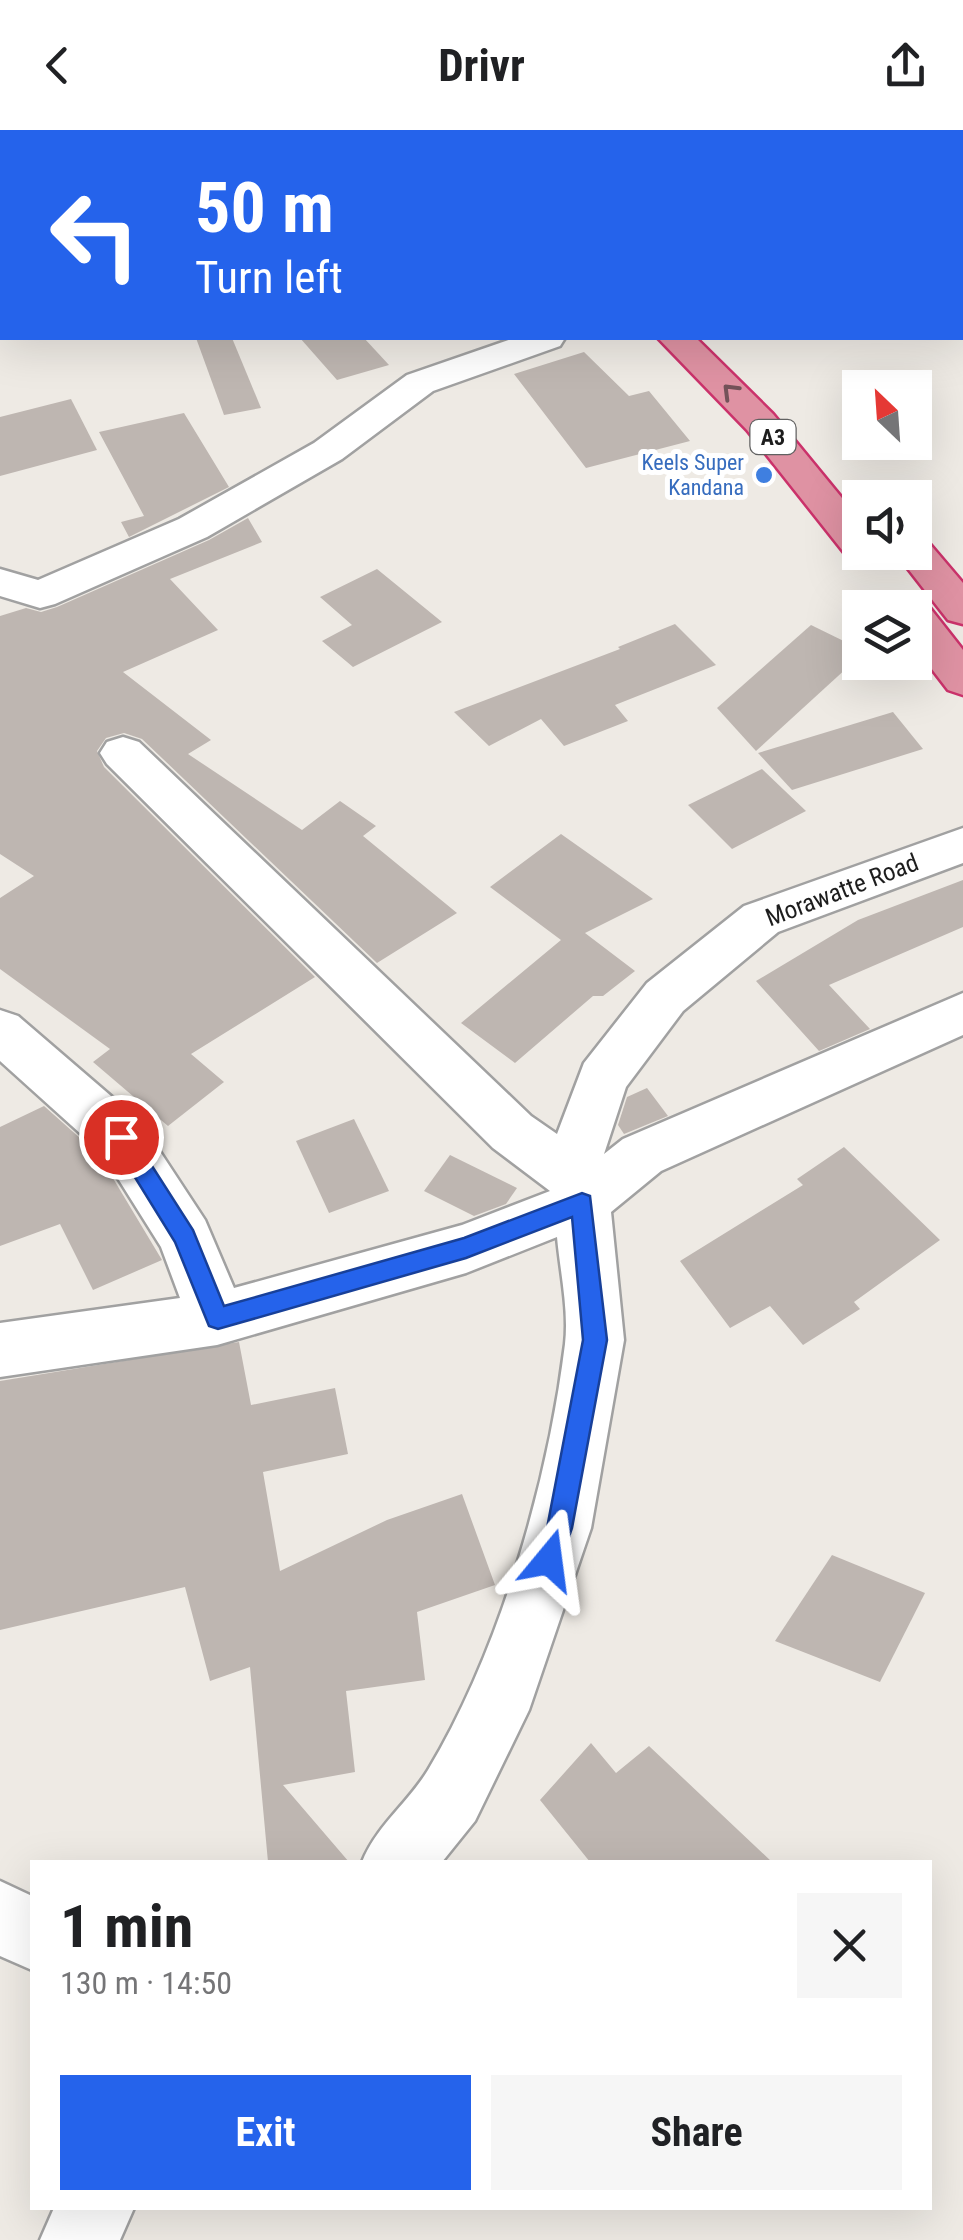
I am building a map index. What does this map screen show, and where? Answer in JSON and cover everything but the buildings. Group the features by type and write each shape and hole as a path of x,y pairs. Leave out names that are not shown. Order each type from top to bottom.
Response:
{"highway":[{"name":"A3","path":"678,340 760,422 892,578 963,680"},
{"name":"A3","path":"723,340 838,461"},
{"name":"A3","path":"892,578 963,610"}],"street":[{"path":"0,582 40,595 192,528 328,451 420,383 541,340"},
{"path":"123,754 512,1132 576,1188"},
{"name":"Morawatte Road","path":"399,1860 451,1797 506,1687 560,1528 595,1340 576,1188 603,1078 666,997 761,919 963,844"},
{"path":"0,1350 218,1318 466,1248 642,1155 963,1012"},
{"path":"0,1030 121,1137 185,1238 218,1318"},
{"path":"0,1917 30,1933"},
{"path":"79,2240 95,2210"}],"place":[{"name":"Keels Super Kandana","path":"764,475"}],"route":[{"path":"121,1137 185,1238 218,1318 466,1248 582,1203 595,1340 560,1528 549,1560"}]}
